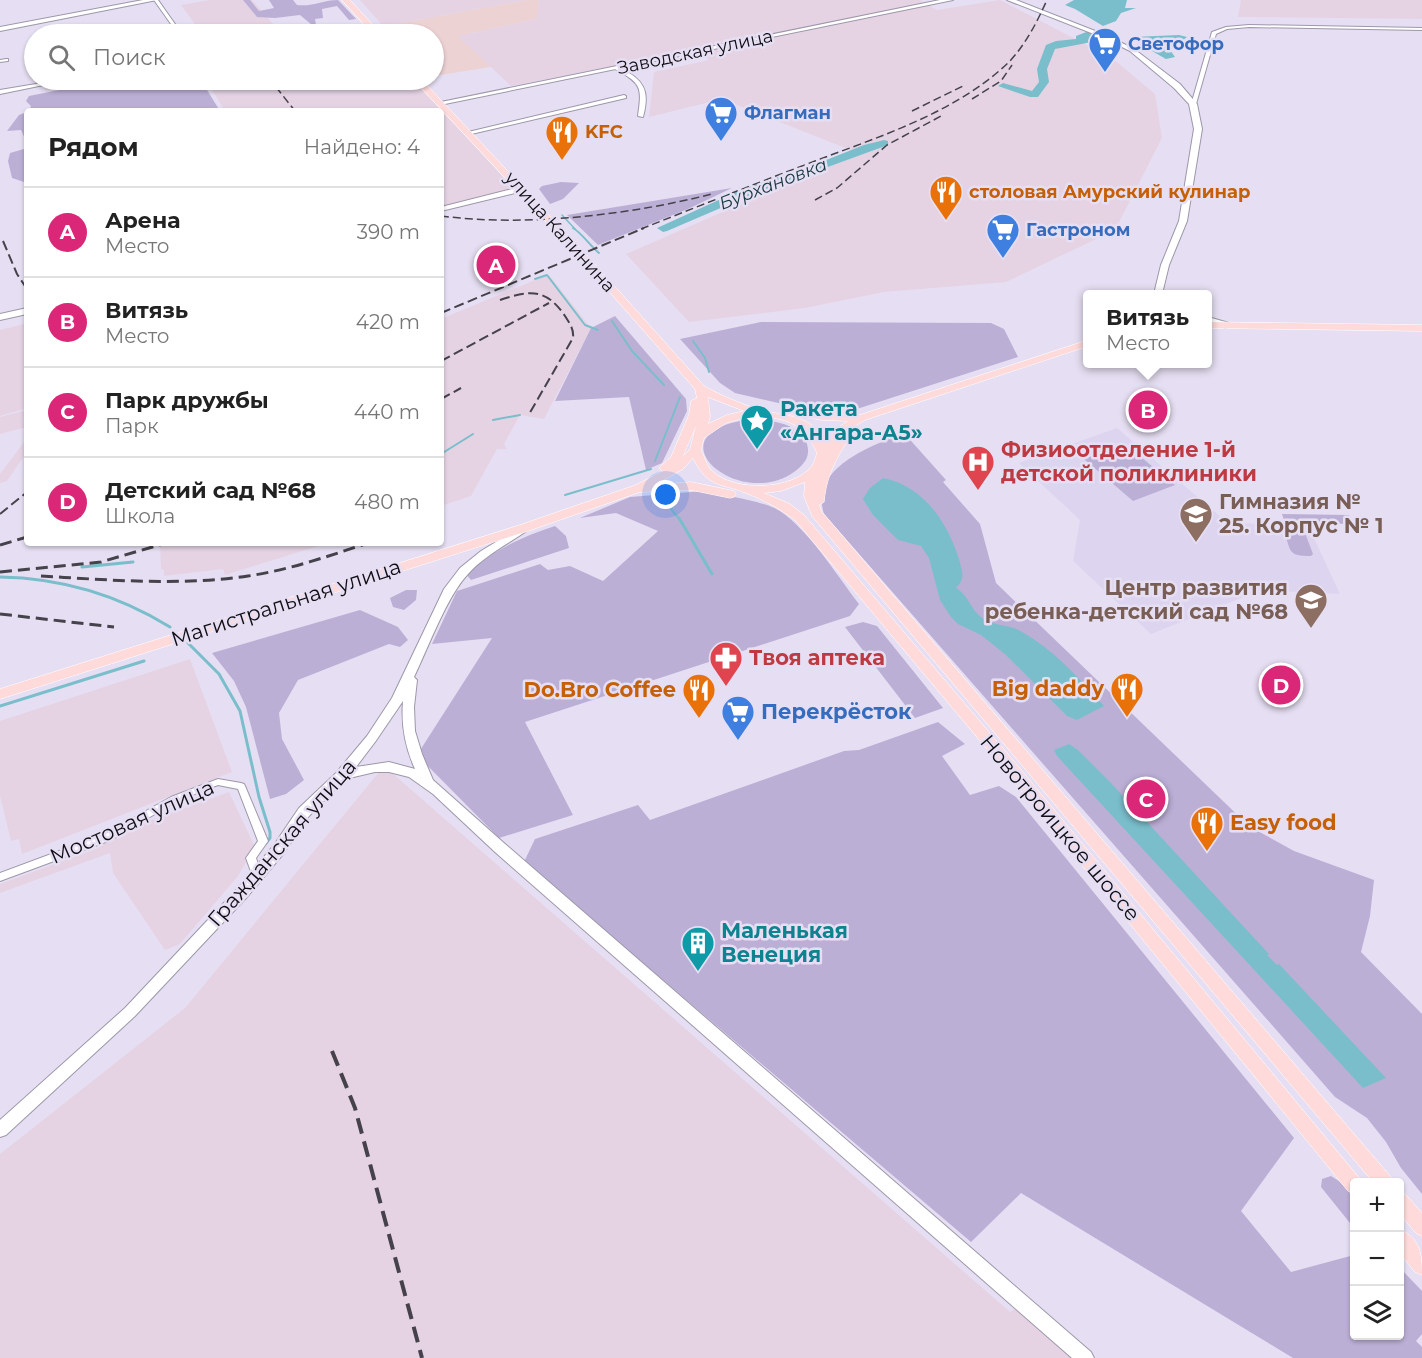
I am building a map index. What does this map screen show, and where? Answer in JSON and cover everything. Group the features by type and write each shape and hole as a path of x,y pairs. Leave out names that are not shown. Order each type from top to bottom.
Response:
{"main road":[{"path":"346,0 368,24"},
{"name":"улица Калинина","path":"427,90 444,108"},
{"name":"улица Калинина","path":"444,108 700,388"},
{"path":"1212,323 1422,328"},
{"path":"700,388 720,399 763,414 797,422 827,423 861,418 1083,344"},
{"path":"700,388 732,399 805,415 861,418"},
{"path":"640,488 679,467 694,450 700,436 704,410 700,388"},
{"path":"640,488 676,459 695,416 698,403 696,395 700,388"},
{"path":"700,436 715,423 726,419 763,414"},
{"path":"822,448 838,432 861,418"},
{"path":"816,513 818,492 838,446 861,418"},
{"path":"640,488 696,482 718,482 749,490 784,488 812,474 821,461 822,448 818,438 797,422"},
{"path":"694,450 697,462 718,482"},
{"path":"812,474 810,496 816,513"},
{"path":"640,488 691,486 711,489 768,503 800,518"},
{"name":"Магистральная улица","path":"0,694 524,528 640,488"},
{"name":"Новотроицкое шоссе","path":"749,490 786,507 800,518 1007,763 1350,1180"},
{"name":"Новотроицкое шоссе","path":"816,513 1381,1178"},
{"path":"1404,1206 1422,1227"},
{"path":"1404,1244 1422,1266"}],"street":[{"path":"0,2 13,0"},
{"path":"27,24 155,0 173,24"},
{"name":"Заводская улица","path":"440,104 950,0"},
{"path":"1010,0 1106,37 1132,50 1177,86 1193,104"},
{"path":"0,29 24,25"},
{"path":"1159,290 1165,265 1183,221 1198,129 1193,104 1214,33 1226,28 1249,26 1422,29"},
{"path":"617,68 642,84 645,91 641,116"},
{"path":"0,92 24,88"},
{"path":"467,133 624,97"},
{"path":"444,208 520,189"},
{"path":"0,317 24,312"},
{"name":"Гражданская улица","path":"0,1130 129,1012 242,893 279,849 304,812 341,776 397,700 424,638 450,589 464,571 524,528"},
{"path":"412,670 407,704 408,732 414,756 427,779"},
{"path":"341,776 359,770 392,767 408,770 427,779 509,855 1084,1358"},
{"name":"Мостовая улица","path":"0,877 108,837 174,800 218,782 241,786 263,841 251,858 256,874"}],"shaded area":[{"path":"210,0 252,0 273,24 195,24 181,5"},
{"path":"243,0 250,0 259,11 274,8 269,0 293,0 297,5 302,5 338,0 356,19 349,20 337,6 322,9 323,18 315,19 316,24 311,24 300,15 275,18 257,17"},
{"path":"360,0 527,0 394,24 381,24"},
{"path":"527,0 539,0 537,19 458,36 491,67 444,74 444,24 394,24"},
{"path":"539,0 920,0 937,10 1000,0 1112,58 1155,94 1162,138 1115,230 1006,282 884,292 805,308 689,322 626,254 858,153 722,99 649,117 654,72 709,60 697,50 511,86 458,36 537,19"},
{"path":"1241,0 1422,0 1422,19 1238,17"},
{"path":"59,90 207,90 218,108 30,108 26,101 29,96"},
{"path":"212,90 425,90 441,108 223,108"},
{"path":"444,111 512,187 508,191 444,207"},
{"path":"24,113 24,137 21,130 7,131 19,115"},
{"path":"24,149 24,182 12,178 8,161 10,153"},
{"path":"561,182 579,183 563,199 550,204 539,189 542,186"},
{"path":"732,188 688,209 598,245 567,215"},
{"path":"547,275 591,328 544,419 520,415 504,444 507,449 497,449 471,496 444,505 444,318"},
{"path":"615,316 686,399 687,411 662,463 646,470 629,397 555,401 591,328"},
{"path":"761,322 991,323 1004,329 1018,357 860,408 813,411 735,393 720,383 680,339"},
{"path":"24,324 24,409 0,416 0,330"},
{"path":"24,411 24,428 0,434 0,417"},
{"path":"752,419 778,422 801,434 808,449 802,465 794,472 772,482 749,482 728,476 712,465 704,452 706,438 721,427"},
{"name":"Гимназия № 25. Корпус № 1","path":"1117,428 1228,523 1308,525 1340,594 1261,590 1151,634 1073,561 1080,520 1019,463"},
{"path":"904,433 946,480 943,482 980,524 996,583 1249,826 1294,851 1374,880 1370,916 1361,952 1422,1014 1422,1194 1367,1118 1335,1097 824,514 822,498 826,484 834,472 860,452"},
{"path":"24,442 24,456 7,481 0,483 0,474"},
{"path":"1125,444 1175,485 1133,501 1084,459"},
{"path":"704,491 756,502 772,507 783,514 807,536 859,604 850,616 525,722 573,815 499,838 417,755 492,638 432,644 457,591 540,564 548,570 570,566 603,581 658,531 616,513 580,518 630,497"},
{"path":"1282,514 1349,515 1353,524 1285,523"},
{"path":"555,526 566,536 569,548 471,580 466,574 508,545"},
{"path":"1288,529 1305,533 1313,554 1311,556 1294,554 1284,531"},
{"path":"160,546 318,546 225,575 223,569 164,576 164,570 161,569"},
{"path":"406,590 417,590 416,600 404,610 393,607 390,598"},
{"path":"360,610 398,627 408,640 400,647 389,644 298,680 279,713 282,739 304,780 286,794 270,799 246,707 234,681 212,653"},
{"path":"863,622 877,626 943,708 915,718 845,627"},
{"path":"190,659 232,772 22,854 19,839 11,841 0,796 0,721"},
{"path":"938,722 965,744 942,756 970,795 999,786 1016,797 1294,1138 1241,1211 1291,1272 1350,1256 1350,1340 1404,1340 1404,1272 1422,1291 1422,1334 1416,1341 1422,1347 1422,1358 1293,1358 1021,1193 971,1242 524,862 535,839 638,805 650,820 844,751 859,750"},
{"path":"384,766 1010,1312 1016,1308 1074,1358 0,1358 0,1154 185,1008"},
{"path":"229,792 255,847 238,876 180,944 165,950 113,873 110,853 0,893 0,884 98,848 121,831"},
{"path":"1331,1176 1349,1192 1350,1223 1321,1187 1322,1179"}],"water":[{"path":"1074,0 1127,0 1125,8 1136,8 1121,13 1116,21 1103,26 1065,5"},
{"path":"1179,35 1187,37 1170,50 1175,57 1166,59 1133,37"},
{"path":"883,478 910,489 931,507 940,519 948,531 961,567 962,578 956,588 961,591 977,614 987,621 1018,630 1045,647 1104,706 1077,720 1067,716 1006,655 981,635 958,624 951,617 940,600 929,558 921,546 898,540 873,515 863,499 870,488"},
{"path":"1069,744 1110,782 1269,954 1267,955 1277,965 1279,964 1386,1078 1363,1088 1057,756 1054,750"}],"waterway":[{"name":"Бурхановка","path":"1003,86 1034,95 1044,82 1042,69 1050,47 1056,44 1084,42 1088,40 1080,38 1089,34"},
{"name":"Бурхановка","path":"638,69 642,64"},
{"name":"Бурхановка","path":"663,228 747,192 884,143"},
{"name":"Бурхановка","path":"562,215 575,229"},
{"name":"Бурхановка","path":"573,228 599,253"},
{"path":"535,279 547,275 585,325 598,330"},
{"path":"612,321 632,351 664,385"},
{"path":"693,341 705,358 709,372"},
{"path":"655,461 680,397"},
{"path":"493,420 520,415"},
{"path":"444,452 473,434"},
{"path":"565,495 651,469"},
{"path":"673,505 671,509 680,520"},
{"path":"679,518 712,574"},
{"path":"82,567 133,562"},
{"path":"0,577 45,581 89,590 130,606 170,627"},
{"path":"188,643 219,674 240,711 259,797 270,832 270,838 266,843"},
{"path":"0,706 144,661"}],"railway":[{"path":"641,229 892,132 942,109 988,80 1009,62 1031,32 1047,0"},
{"path":"972,99 1001,81 1012,65"},
{"path":"912,111 963,86"},
{"path":"278,90 293,108"},
{"path":"815,200 837,188 887,145 943,115"},
{"path":"444,216 508,220 577,217 647,208 712,194"},
{"path":"444,312 644,228"},
{"path":"3,241 24,284"},
{"path":"500,300 529,293 544,296 558,307 572,329 573,338 528,416"},
{"path":"444,359 549,303"},
{"path":"444,397 461,388"},
{"path":"0,514 24,494"},
{"path":"0,545 24,538"},
{"path":"0,572 101,562 156,546"},
{"path":"41,576 144,581 222,579 279,570 359,546"},
{"path":"0,614 114,627"},
{"path":"332,1051 355,1108 422,1358"}],"place":[{"name":"Светофор","path":"1105,73"},
{"name":"Флагман","path":"721,142"},
{"name":"KFC","path":"562,161"},
{"name":"столовая Амурский кулинар","path":"946,221"},
{"name":"Гастроном","path":"1003,259"},
{"name":"Арена","path":"496,265"},
{"name":"Витязь","path":"1148,410"},
{"name":"Ракета «Ангара-А5»","path":"757,450"},
{"name":"Физиоотделение 1-й детской поликлиники","path":"978,491"},
{"name":"Гимназия № 25. Корпус № 1","path":"1196,543"},
{"name":"Центр развития ребенка-детский сад №68","path":"1311,629"},
{"name":"Детский сад №68","path":"1281,685"},
{"name":"Твоя аптека","path":"726,687"},
{"name":"Big daddy","path":"1127,718"},
{"name":"Do.Bro Coffee","path":"699,719"},
{"name":"Перекрёсток","path":"738,741"},
{"name":"Парк дружбы","path":"1146,799"},
{"name":"Easy food","path":"1207,852"},
{"name":"Маленькая Венеция","path":"698,972"}]}
